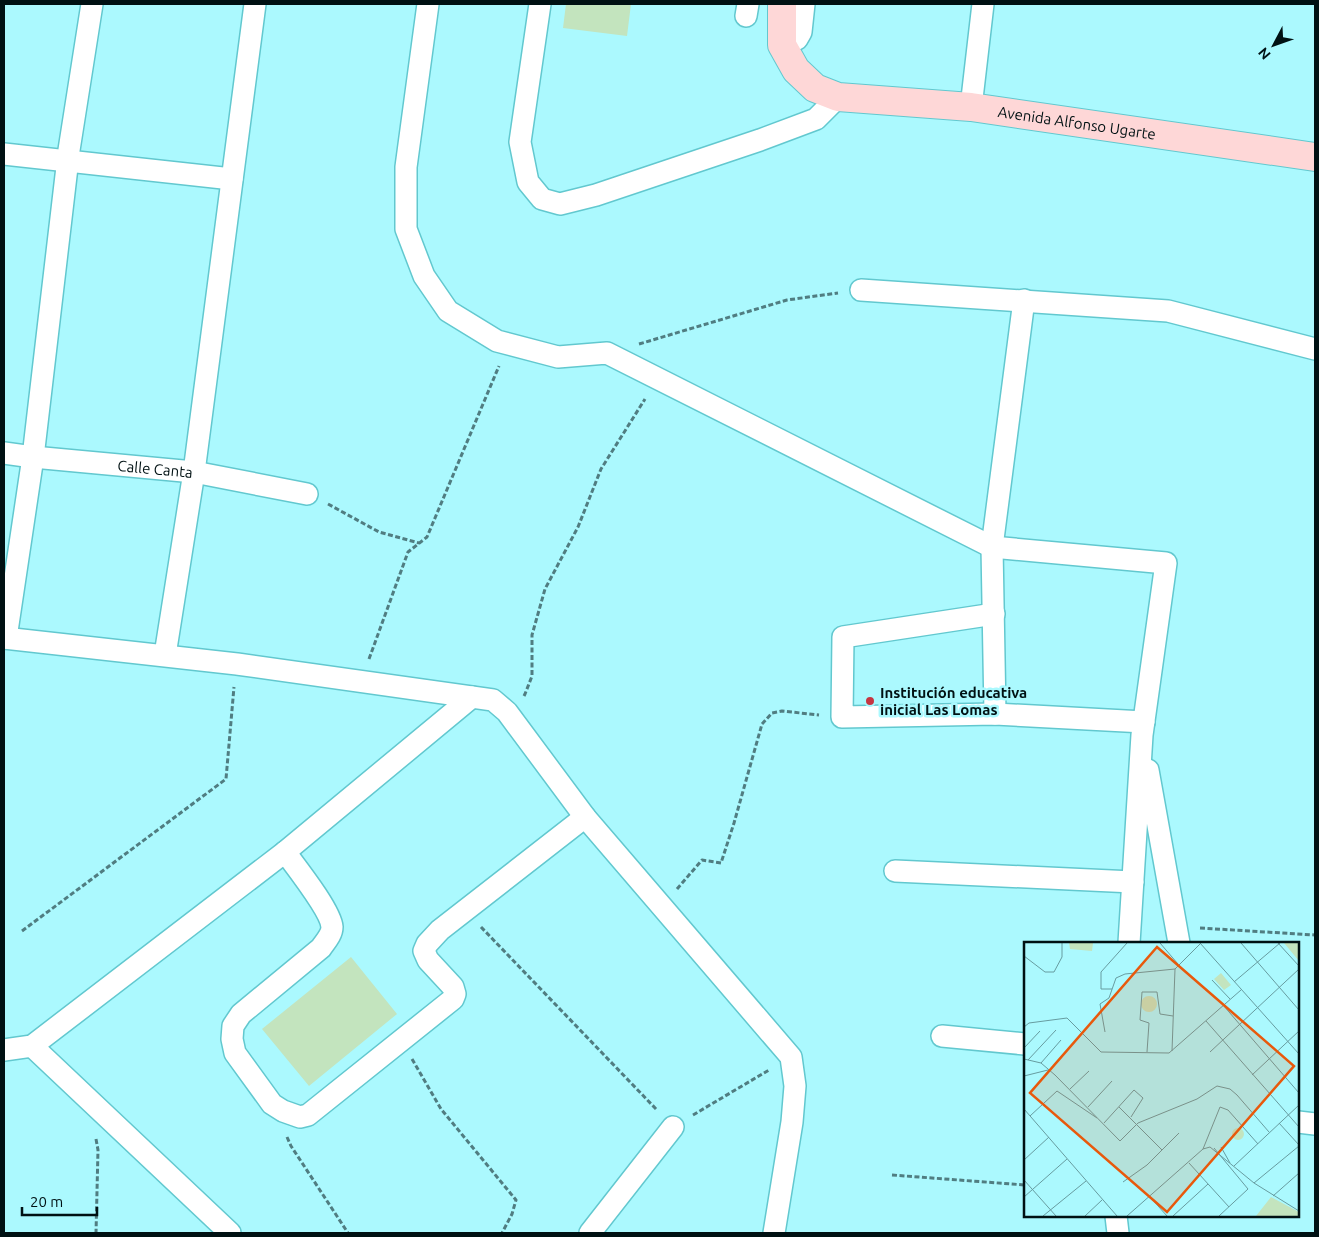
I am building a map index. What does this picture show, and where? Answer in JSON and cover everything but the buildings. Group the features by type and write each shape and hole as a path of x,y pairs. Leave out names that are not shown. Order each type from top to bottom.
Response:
{"street":[{"path":"92,4 68,161 34,457 5,638 237,664 493,700 507,712 586,816 791,1057 796,1086 774,1233"},
{"path":"165,655 194,472 255,4"},
{"path":"428,4 406,167 406,229 424,276 448,311 497,341 508,344 558,357 607,353 992,547 1166,563 1143,728 1129,942"},
{"path":"540,4 520,142 528,182 542,199 560,204 596,195 751,143 816,119 838,97"},
{"path":"782,4 782,45 797,39 801,32 804,4"},
{"path":"971,107 983,4"},
{"name":"Avenida Alfonso Ugarte","path":"782,45 796,70 816,88 838,97 971,107 1315,157"},
{"path":"4,154 232,179"},
{"path":"861,290 1168,311 1315,349"},
{"path":"995,714 992,547 1024,300"},
{"name":"Calle Canta","path":"4,453 194,472 307,494"},
{"path":"994,614 843,637 842,717 995,714 1143,728"},
{"path":"4,1050 32,1046 285,852 472,698"},
{"path":"1143,728 1178,942"},
{"path":"285,852 326,911 332,928 321,948 241,1014 233,1026 232,1039 235,1053 272,1104 283,1111 300,1116 308,1115 453,999 455,994 453,987 428,960 424,951 427,944 440,930 586,816"},
{"path":"895,871 1133,882"},
{"path":"942,1036 1024,1044"},
{"path":"32,1046 230,1233"},
{"path":"1299,1122 1315,1124"},
{"path":"590,1233 673,1127"},
{"path":"1116,1217 1118,1233"}],"path":[{"path":"607,353 787,300 861,290"},
{"path":"367,683 370,658 408,552 427,537 508,344"},
{"path":"507,712 526,694 532,676 532,635 545,589 578,527 601,469 645,398 667,383"},
{"path":"307,494 379,532 419,543"},
{"path":"22,931 226,778 237,664"},
{"path":"662,906 702,860 721,862 762,724 772,713 782,711 842,717"},
{"path":"465,910 673,1127 791,1057"},
{"path":"1200,928 1315,935"},
{"path":"400,1042 418,1068 441,1109 516,1200 512,1214 502,1233"},
{"path":"89,1101 98,1150 96,1233"},
{"path":"283,1111 284,1129 291,1146 348,1233"},
{"path":"892,1175 1024,1185"}],"green space":[{"path":"566,4 631,4 627,36 563,28"},
{"path":"351,957 397,1014 309,1086 262,1029"}],"place":[{"name":"Institución educativa inicial Las Lomas","path":"870,701"}]}
